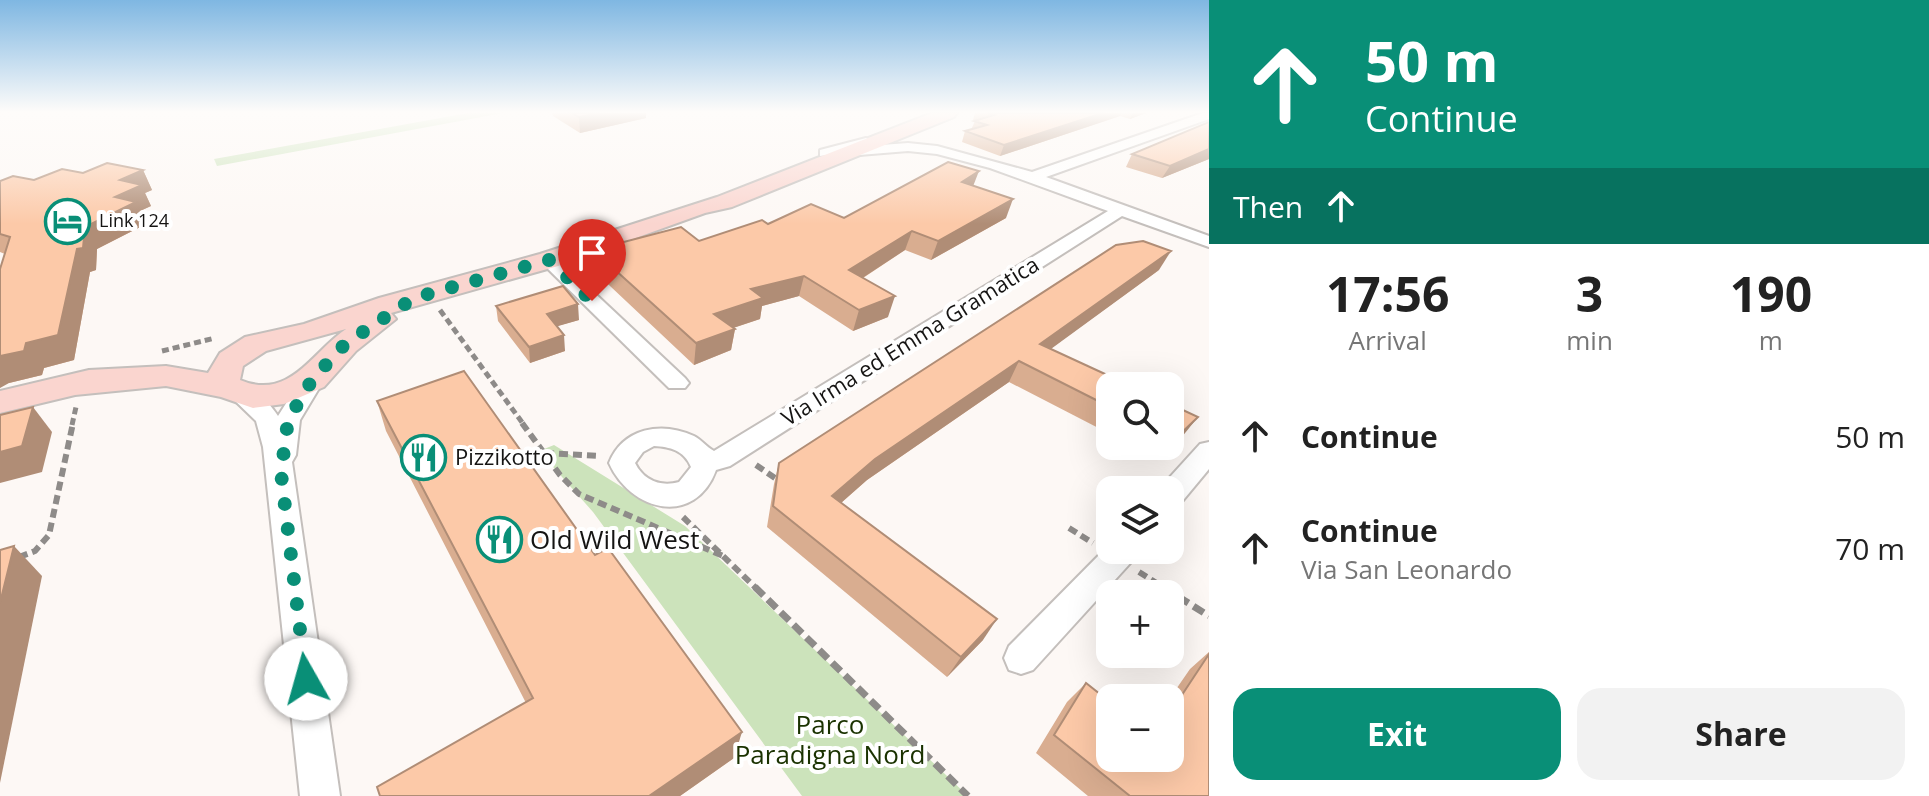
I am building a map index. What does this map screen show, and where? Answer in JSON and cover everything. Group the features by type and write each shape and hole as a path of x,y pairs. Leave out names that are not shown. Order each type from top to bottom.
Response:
{"main road":[{"path":"74,394 424,302 694,209 833,150"},
{"path":"694,209 724,202 859,150"},
{"path":"0,402 74,394 166,376 253,397 284,393 319,373 345,344 424,302"},
{"path":"290,336 318,340 326,347 329,355 319,373"},
{"path":"235,391 224,380 225,370 231,360 256,344"}],"street":[{"path":"825,153 834,150"},
{"path":"852,153 876,150"},
{"path":"936,150 953,151 995,164 1209,242"},
{"path":"1032,177 1109,150"},
{"name":"Via Irma ed Emma Gramatica","path":"699,455 714,461 721,459 1120,210"},
{"path":"549,260 677,383"},
{"path":"281,473 288,420 319,373"},
{"path":"235,391 261,407 270,424 281,473 320,796"},
{"path":"653,437 686,442 699,455 704,467 695,486 680,493 659,495 632,483 625,474 624,458 631,447 653,437"},
{"path":"1184,480 1209,451"},
{"path":"1021,658 1110,564"}],"path":[{"path":"424,302 442,311 560,475 579,494 723,556"},
{"path":"12,558 35,551 49,535 74,394"},
{"path":"545,453 624,458"},
{"path":"766,472 775,478"},
{"path":"659,495 968,796"},
{"path":"1134,564 1209,616"}],"green space":[{"path":"263,150 303,150 217,166 214,159"},
{"name":"Parco Paradigna Nord","path":"554,445 685,526 968,796 802,796 593,512 539,451"}],"building":[{"path":"1141,150 1206,150 1170,166 1132,154"},
{"path":"948,162 979,171 962,182 1013,199 938,241 912,231 849,270 895,296 859,310 804,276 751,289 763,298 714,314 735,329 696,343 593,250 681,227 699,241 762,220 768,224 811,204 844,218"},
{"path":"107,163 143,170 120,180 142,185 115,197 136,202 85,227 83,248 77,249 58,335 26,343 24,351 0,356 0,269 10,237 0,234 0,181 13,176 34,180 62,169 83,173"},
{"path":"1143,241 1171,251 1040,344 1101,372 1096,372 1096,400 1019,361 875,459 832,496 997,619 961,657 773,506 779,463 1116,245"},
{"path":"563,286 578,304 547,314 564,335 529,347 496,306"},
{"path":"464,371 595,555 608,548 742,732 649,796 380,796 377,787 533,698 377,401"},
{"path":"33,407 22,446 0,452 0,415"},
{"path":"1184,410 1198,417 1184,430"},
{"path":"14,546 0,603 0,550"},
{"path":"1209,654 1209,796 1130,796 1100,772 1184,772 1184,692"},
{"path":"1086,683 1096,691 1096,769 1054,735"}],"place":[{"name":"Link 124","path":"68,221"},
{"name":"Pizzikotto","path":"424,457"},
{"name":"Old Wild West","path":"499,540"}],"route":[{"path":"306,679 281,473 288,420 312,380 345,344 414,298 549,260 592,301"}]}
